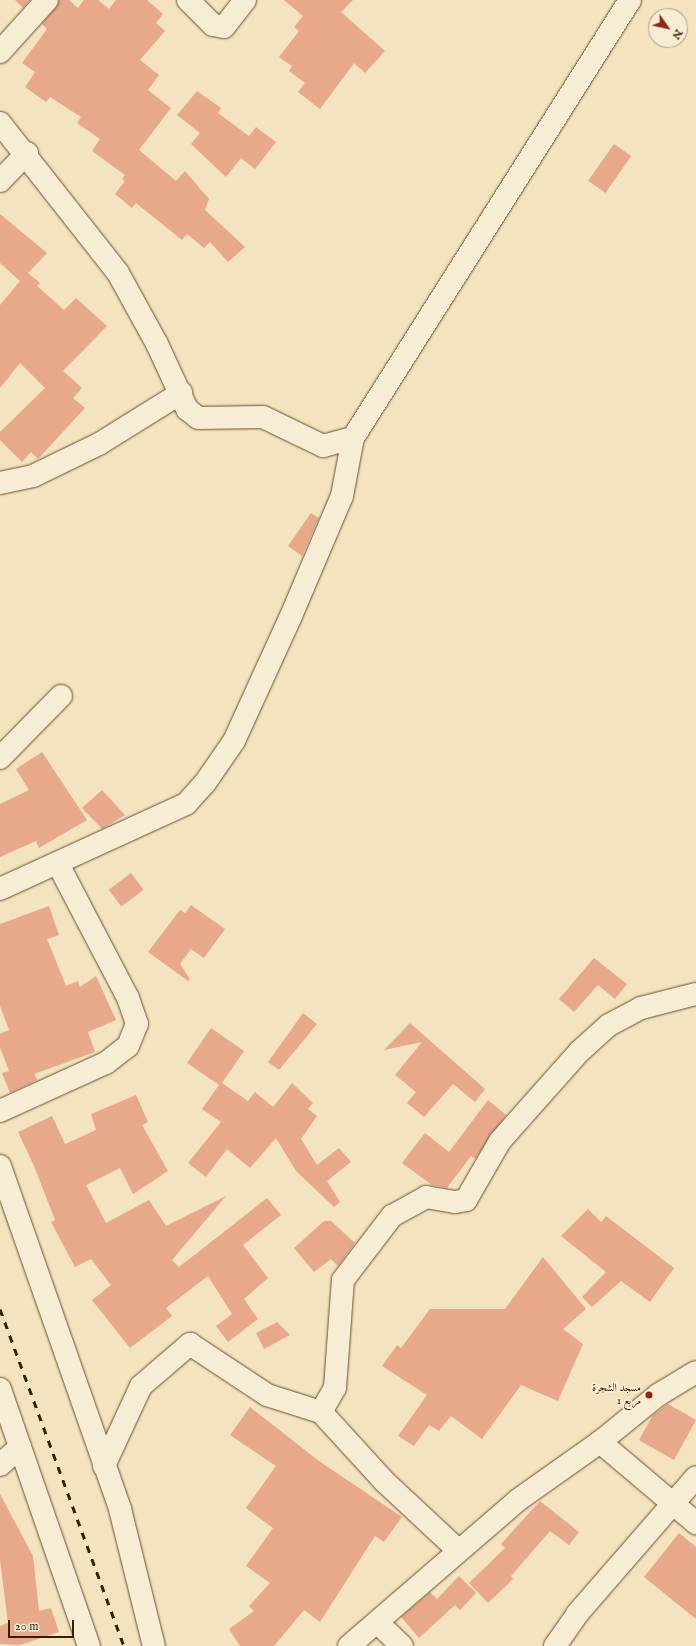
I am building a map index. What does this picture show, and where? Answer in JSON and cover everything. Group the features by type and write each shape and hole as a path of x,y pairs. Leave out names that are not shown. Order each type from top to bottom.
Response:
{"street":[{"path":"0,52 47,0"},
{"path":"188,0 213,25 224,27 245,0"},
{"path":"0,889 58,864 186,804 205,783 234,741 291,616 342,496 353,438 630,0"},
{"path":"0,123 27,153 118,273 181,393 187,409 198,418 263,417 323,446 353,438"},
{"path":"0,181 27,153"},
{"path":"0,483 33,476 99,444 181,393"},
{"path":"0,758 61,696"},
{"path":"0,1111 106,1063 128,1046 137,1024 128,998 58,864"},
{"path":"321,1412 335,1388 343,1280 392,1216 426,1197 455,1202 466,1200 500,1141 580,1051 609,1025 641,1008 696,994"},
{"path":"0,1166 120,1509 154,1646"},
{"path":"104,1466 141,1386 190,1344 267,1396 321,1412 385,1482 458,1550"},
{"path":"349,1646 378,1623 458,1550 518,1500 600,1442 658,1395 696,1372"},
{"path":"0,1390 89,1646"},
{"path":"600,1442 696,1523"},
{"path":"0,1465 20,1447"},
{"path":"555,1646 577,1614 674,1505 696,1477"},
{"path":"378,1623 402,1646"}],"building":[{"path":"15,0 30,0 23,8"},
{"path":"59,0 69,0 78,8 84,0 98,0 109,9 116,0 147,0 163,14 156,23 165,31 140,60 159,75 148,90 171,108 139,150 176,181 185,171 209,199 205,210 245,247 228,262 210,242 204,248 187,234 182,240 136,203 132,208 115,194 125,181 122,179 125,175 92,151 100,139 77,123 81,117 50,97 46,102 25,87 35,72 22,63 47,29 42,24"},
{"path":"284,0 353,0 341,12 385,51 365,73 354,63 320,109 298,92 305,83 289,71 292,66 279,57 299,31 294,27 303,16"},
{"path":"197,91 221,108 218,113 249,136 256,127 276,142 255,169 241,158 226,177 191,144 200,133 177,115"},
{"path":"614,144 631,156 605,193 588,181"},
{"path":"0,214 47,253 28,273 40,283 37,286 64,310 76,298 107,326 63,371 82,388 73,398 85,408 38,459 31,452 22,462 0,440 0,432 45,388 20,363 0,388 0,305 20,281 0,263"},
{"path":"311,513 319,518 302,556 288,546"},
{"path":"42,752 87,820 39,848 36,841 0,857 0,804 29,790 16,769"},
{"path":"102,790 125,815 102,829 82,808"},
{"path":"131,873 144,890 121,907 109,890"},
{"path":"191,905 225,929 204,958 191,949 180,964 190,979 188,981 148,952 180,910 185,913"},
{"path":"49,906 59,935 47,939 66,986 78,981 80,987 96,976 116,1020 88,1032 95,1052 34,1074 37,1080 10,1093 2,1073 9,1071 0,1047 0,1034 9,1030 0,1006 0,924"},
{"path":"594,958 627,984 615,999 598,985 574,1012 559,999"},
{"path":"303,1013 317,1024 279,1070 268,1062"},
{"path":"410,1023 485,1089 475,1102 453,1084 424,1117 407,1103 416,1092 395,1075 422,1042 384,1050"},
{"path":"211,1028 244,1051 222,1083 248,1101 255,1092 273,1107 292,1083 313,1103 308,1109 317,1116 301,1139 317,1165 339,1148 351,1162 327,1181 340,1202 334,1207 296,1171 276,1138 250,1168 227,1149 206,1177 188,1163 221,1122 202,1109 219,1085 187,1063"},
{"path":"136,1095 148,1122 142,1125 168,1171 133,1194 120,1168 86,1185 106,1223 149,1200 166,1226 226,1196 172,1260 179,1267 267,1198 281,1215 243,1245 268,1278 244,1299 258,1319 228,1342 216,1326 232,1314 208,1276 166,1308 172,1316 130,1348 92,1300 111,1285 91,1259 75,1267 51,1222 55,1220 34,1166 18,1132 52,1116 65,1144 96,1130 91,1114"},
{"path":"488,1100 506,1115 475,1159 471,1156 447,1188 432,1185 402,1163 425,1133 449,1152"},
{"path":"588,1209 601,1222 606,1216 674,1268 650,1302 621,1281 592,1307 582,1297 606,1272 561,1236"},
{"path":"324,1221 331,1221 355,1243 338,1266 331,1259 314,1272 294,1248"},
{"path":"543,1257 586,1309 563,1329 583,1344 558,1401 521,1385 482,1439 451,1416 439,1431 429,1425 414,1446 398,1436 427,1395 382,1366 397,1345 401,1348 430,1309 505,1309"},
{"path":"277,1322 290,1335 264,1349 256,1333"},
{"path":"668,1404 696,1420 674,1460 639,1440 653,1415"},
{"path":"250,1407 319,1461 402,1517 384,1542 375,1536 320,1622 304,1610 274,1646 240,1646 229,1629 254,1611 249,1606 270,1583 246,1566 273,1528 246,1508 276,1466 230,1435"},
{"path":"0,1494 33,1556 39,1611 51,1608 59,1632 20,1645 0,1644 0,1626 8,1623 0,1560"},
{"path":"540,1501 579,1532 569,1545 550,1531 511,1576 513,1579 488,1603 469,1583 505,1548 501,1544"},
{"path":"679,1533 696,1547 696,1619 644,1577"},
{"path":"459,1576 476,1593 460,1610 455,1605 419,1638 401,1617 430,1592 437,1599"}],"railway":[{"path":"0,1309 124,1646"}],"place":[{"name":"مسجد الشجرة مربع 1","path":"649,1395"}]}
